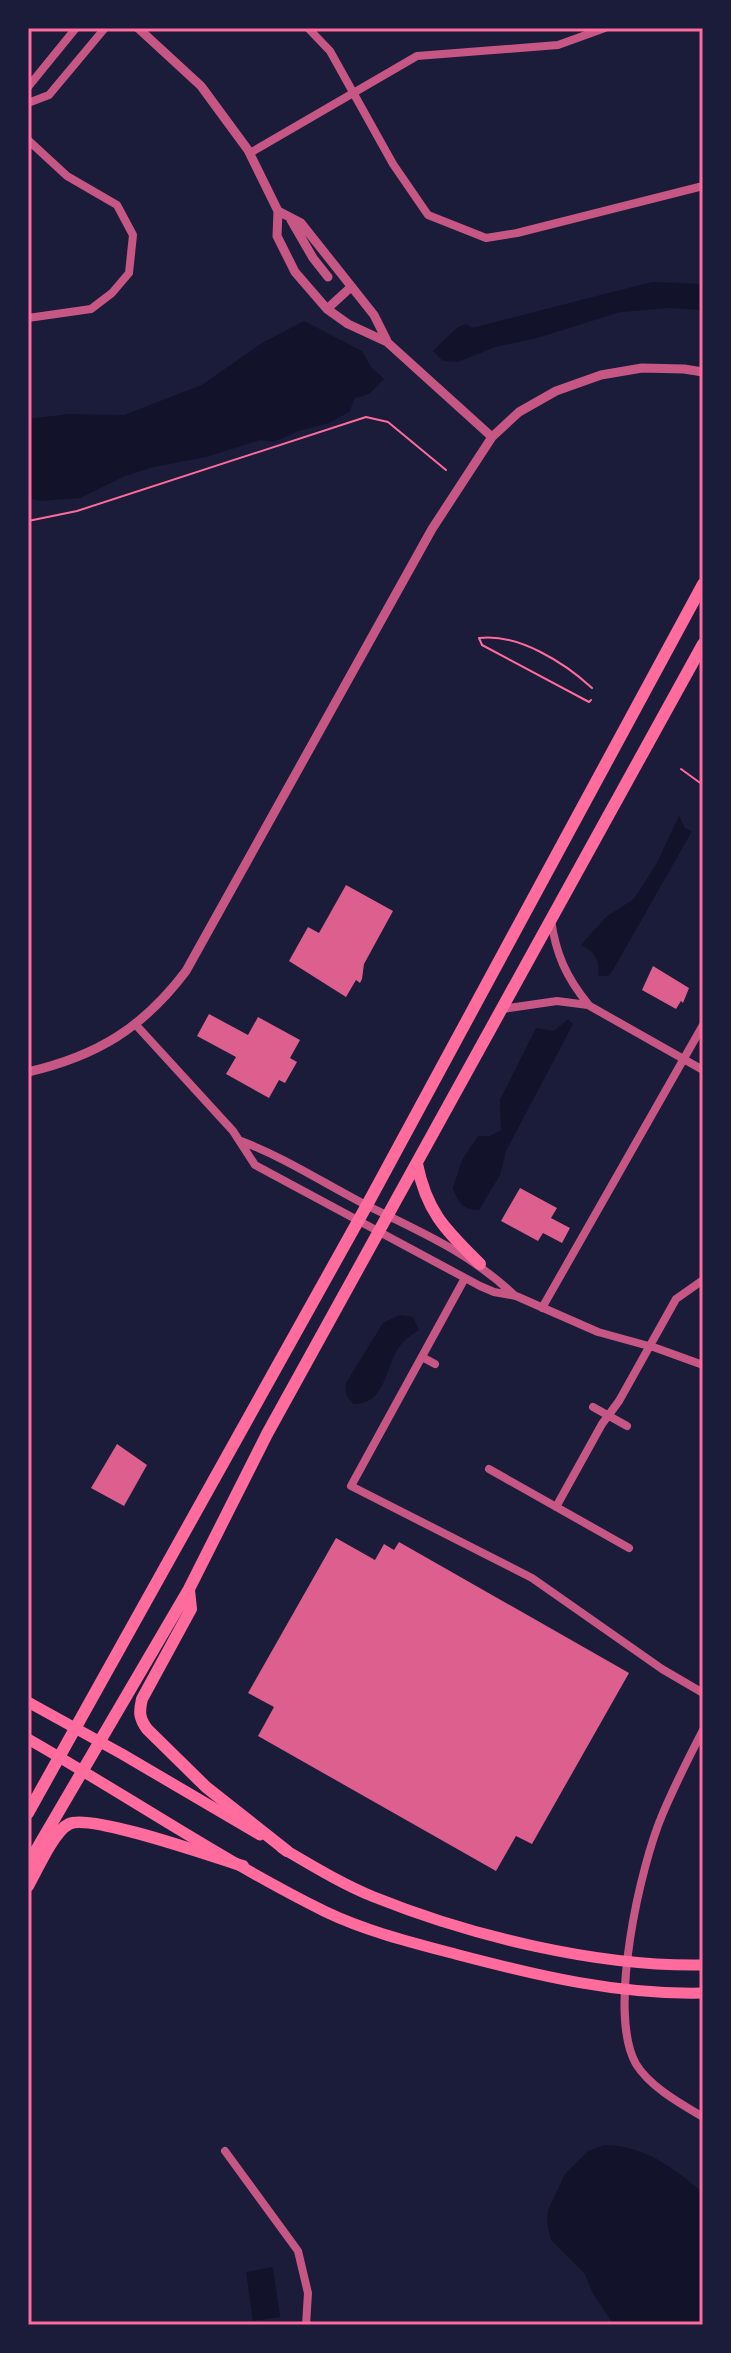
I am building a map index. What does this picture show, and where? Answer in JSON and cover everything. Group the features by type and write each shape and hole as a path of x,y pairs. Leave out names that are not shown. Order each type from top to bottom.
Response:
{"main road":[{"path":"28,1813 367,1205 703,584"},
{"path":"28,1864 189,1589 267,1434 703,644"},
{"path":"417,1164 430,1209 480,1264"},
{"path":"189,1589 191,1609 142,1699 140,1720 206,1787 287,1851"},
{"path":"28,1702 99,1740 287,1851 372,1896 448,1922 570,1953 629,1961 703,1965"},
{"path":"28,1739 243,1866 362,1927 537,1975 626,1989 703,1993"},
{"path":"28,1886 61,1830 71,1823 82,1821 149,1837 243,1866"}],"street":[{"path":"28,87 76,28"},
{"path":"28,103 49,95 105,28"},
{"path":"138,28 201,86 250,153 278,211 277,236 295,272 327,309 348,324 387,342 492,437"},
{"path":"308,28 330,51 393,164 428,215 486,238 703,186"},
{"path":"250,153 417,56 558,45 605,28"},
{"path":"28,140 67,176 117,205 133,235 129,273 112,293 91,309 28,318"},
{"path":"278,211 301,223 374,315 387,342"},
{"path":"290,217 328,277"},
{"path":"305,283 320,268"},
{"path":"327,309 339,292 351,287"},
{"path":"28,1072 62,1064 99,1049 136,1025 172,989 203,945 432,529 492,437 519,412 556,391 601,375 642,368 703,372"},
{"path":"551,920 560,962 570,983 588,1005 703,1070"},
{"path":"502,1009 557,1001 588,1005"},
{"path":"136,1025 241,1141 255,1165 357,1222 494,1292 516,1296 598,1332 703,1365"},
{"path":"542,1308 703,1025"},
{"path":"241,1141 263,1149 480,1264 516,1296"},
{"path":"465,1278 351,1486 532,1578 662,1669 703,1693"},
{"path":"556,1507 676,1299 703,1280"},
{"path":"422,1357 435,1364"},
{"path":"593,1407 627,1426"},
{"path":"489,1469 629,1548"},
{"path":"703,1730 662,1815 634,1908 626,1989 626,2028 636,2064 666,2095 703,2117"},
{"path":"225,2151 298,2251 308,2293 306,2325"}],"path":[{"path":"28,521 77,511 366,417 388,422 446,470"},
{"path":"591,700 589,702 482,645 479,638 523,645 552,656 592,688"},
{"path":"681,769 703,785"}],"shaded area":[{"path":"652,282 703,284 703,310 668,308 620,312 537,338 495,347 458,362 443,361 433,351 458,327 466,324 472,328"},
{"path":"304,321 362,351 371,367 384,379 369,394 355,398 349,412 329,423 298,431 274,442 260,440 206,457 153,467 125,476 80,498 40,501 28,498 28,419 69,414 124,415 202,385 262,343"},
{"path":"679,816 685,828 692,831 613,970 608,976 598,976 596,957 581,945 606,917 634,899 657,863"},
{"path":"568,1019 573,1024 506,1151 500,1175 479,1210 466,1207 459,1202 453,1188 462,1160 478,1136 490,1136 501,1130 500,1100 536,1028 554,1031"},
{"path":"400,1315 413,1317 419,1330 399,1347 373,1398 354,1404 347,1395 346,1383 383,1323"},
{"path":"605,2145 646,2154 681,2175 703,2193 703,2325 614,2325 592,2292 585,2274 551,2240 548,2210 565,2174 588,2151"},
{"path":"273,2267 280,2317 253,2321 246,2272"}],"building":[{"path":"346,885 393,911 364,964 360,983 356,980 346,997 289,961 308,927 319,933"},
{"path":"653,966 689,988 683,1003 681,1001 676,1009 642,990"},
{"path":"209,1014 248,1035 258,1017 300,1040 290,1058 297,1062 285,1083 279,1080 269,1098 226,1074 236,1057 197,1036"},
{"path":"520,1188 557,1208 551,1218 570,1228 562,1243 543,1233 538,1241 501,1221"},
{"path":"117,1444 147,1465 124,1506 91,1488"},
{"path":"336,1538 375,1560 384,1544 394,1550 399,1542 629,1673 532,1844 516,1836 496,1871 258,1736 274,1707 248,1693"}]}
